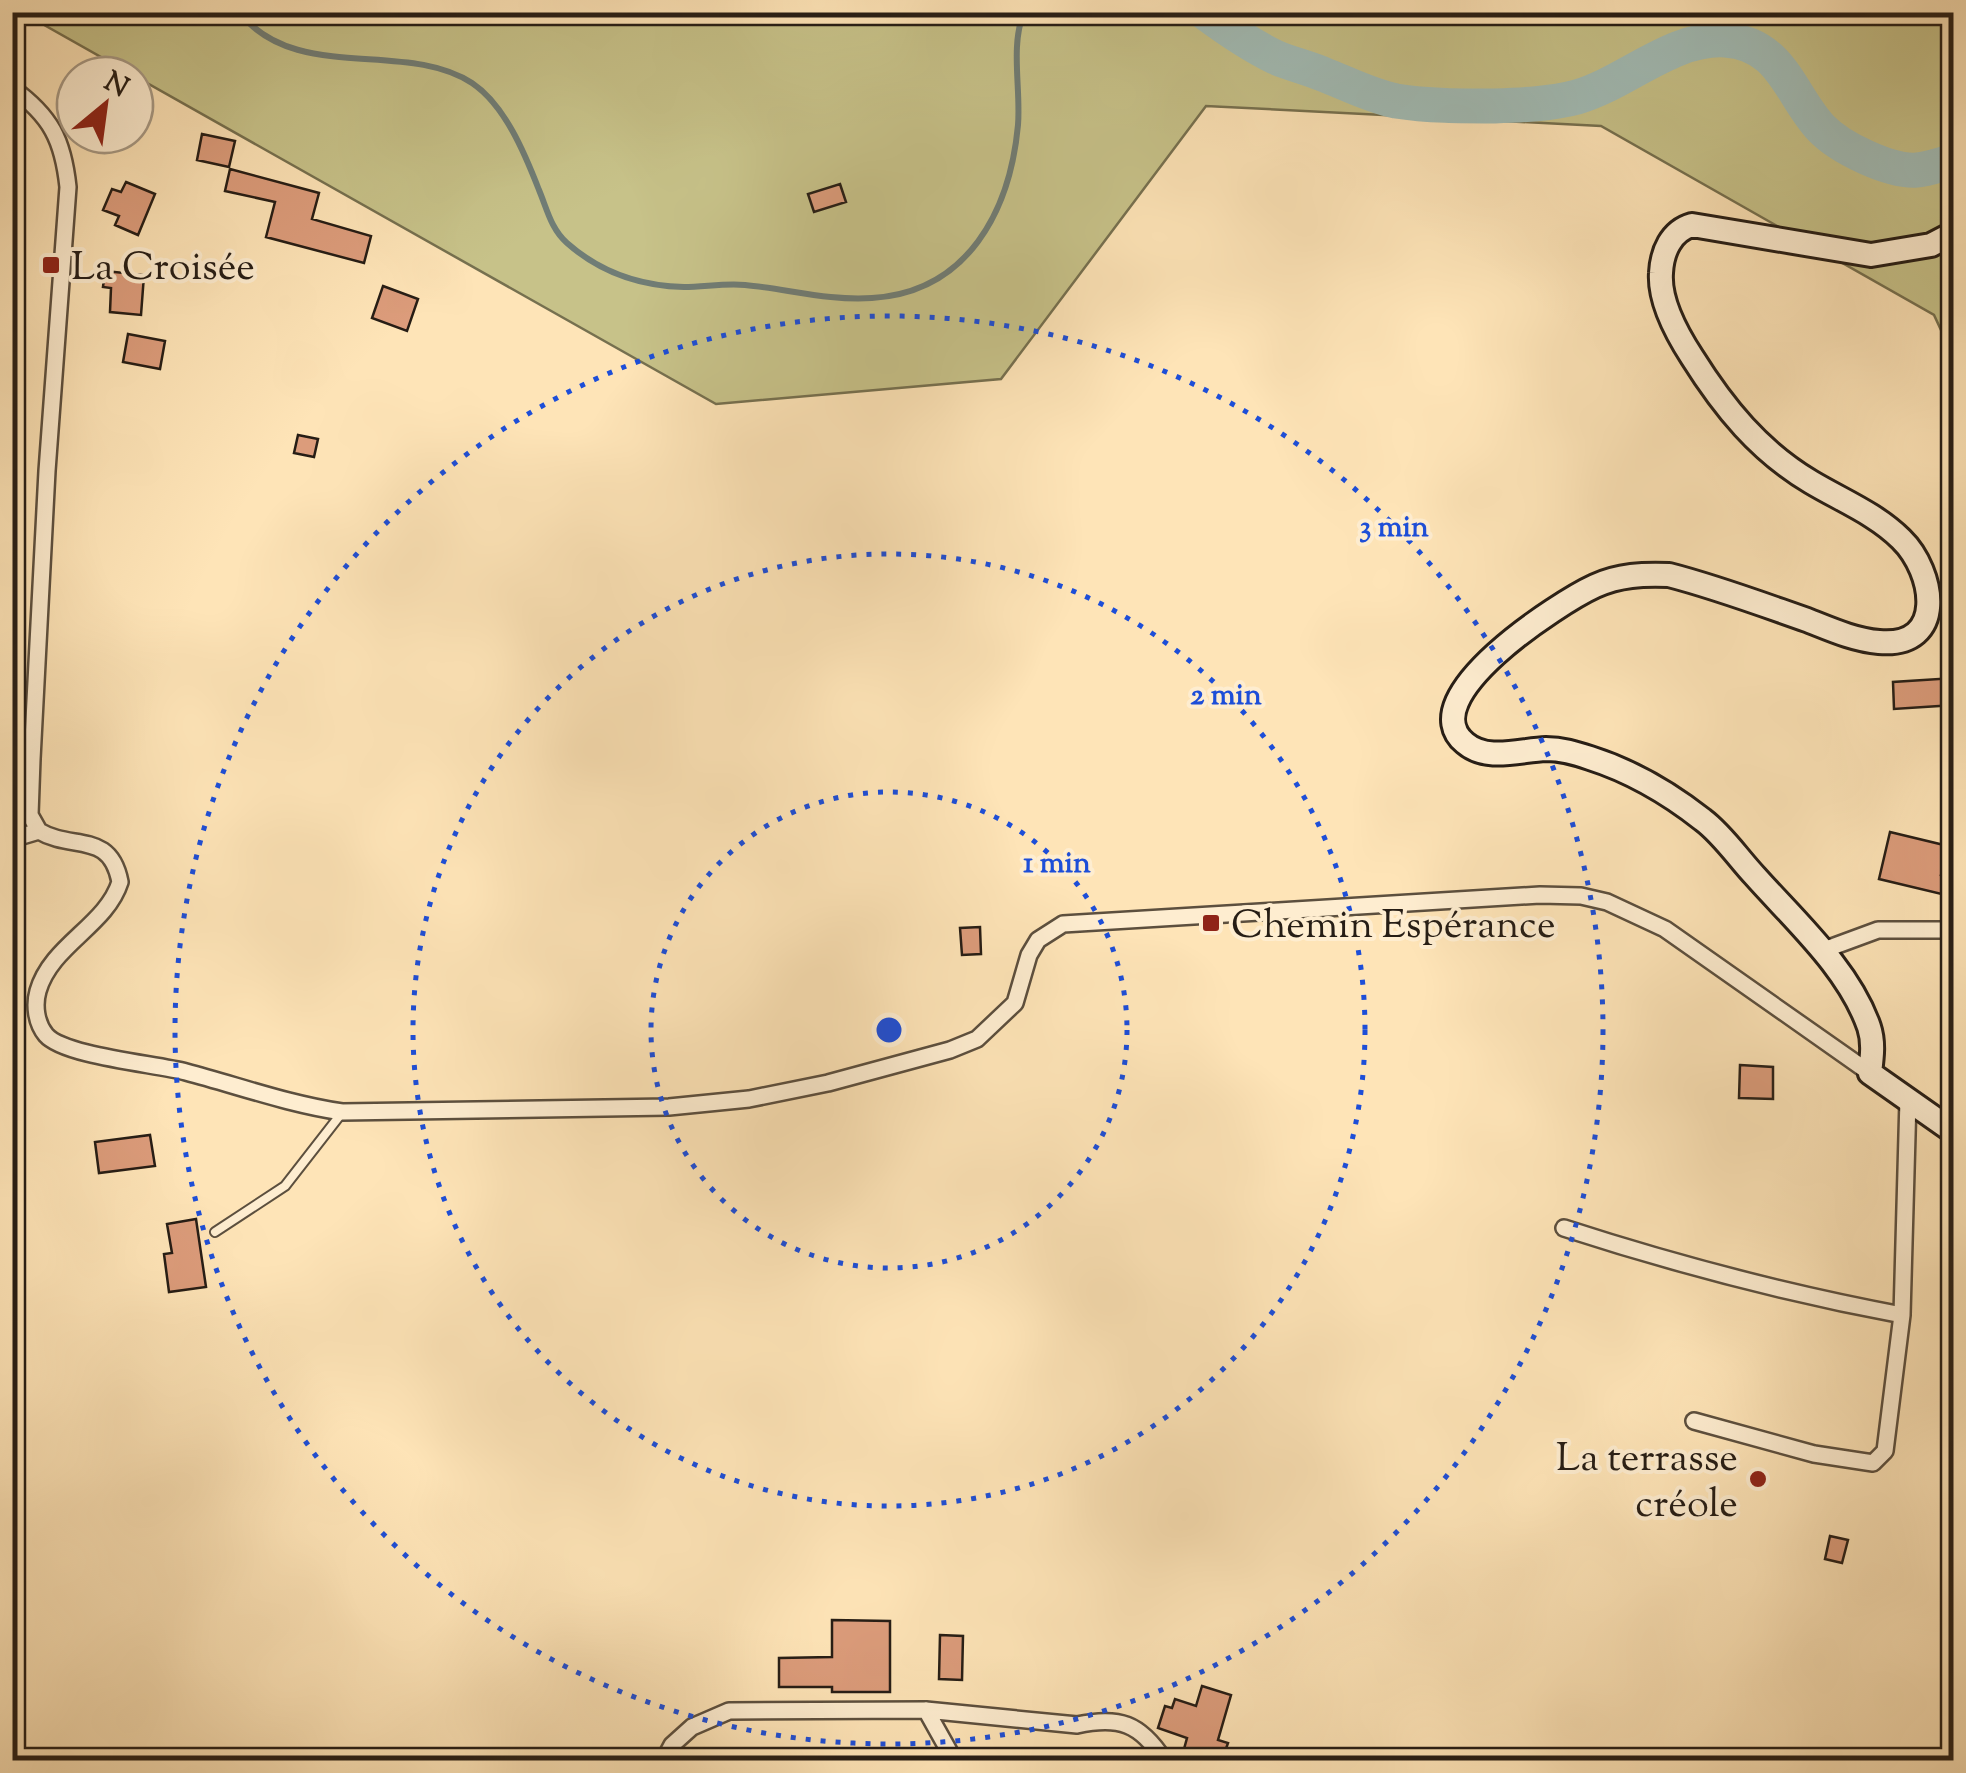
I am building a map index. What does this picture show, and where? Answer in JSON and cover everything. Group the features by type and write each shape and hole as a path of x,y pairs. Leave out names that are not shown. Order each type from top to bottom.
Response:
{"street":[{"path":"12,88 38,106 56,133 65,158 68,188 47,471 30,815 39,831 48,836 101,849 112,858 120,882 110,902 55,960 39,987 37,1018 46,1036 76,1050 183,1072 295,1105 342,1112 669,1106 749,1098 828,1083 977,1039 1015,1003 1028,955 1038,940 1063,924 1540,895 1581,896 1608,902 1665,929 1954,1132"},
{"path":"1870,1073 1872,1038 1865,1016 1821,951 1708,824 1676,800 1629,774 1565,750 1480,752 1456,734 1454,709 1460,694 1498,652 1593,587 1642,574 1670,575 1699,583 1864,641 1901,642 1913,636 1929,610 1926,578 1917,559 1903,540 1884,525 1757,444 1731,415 1670,316 1661,269 1668,244 1692,225 1871,255 1930,244 1954,232"},
{"path":"12,840 39,831"},
{"path":"1821,951 1878,930 1954,930"},
{"path":"1694,1420 1814,1454 1873,1463 1884,1451 1902,1315 1908,1099"},
{"path":"1564,1228 1680,1266 1777,1291 1902,1315"},
{"path":"926,1710 954,1760"},
{"path":"664,1760 672,1746 692,1728 729,1711 926,1710 1077,1725 1118,1721 1146,1738 1164,1760"}],"lane":[{"path":"215,1232 285,1186 342,1112"}],"shaded area":[{"path":"23,13 1953,13 1953,356 1934,315 1601,126 1206,106 1001,379 716,404 155,87 155,55 97,55"}],"building":[{"path":"202,134 235,141 229,167 197,160"},
{"path":"230,169 319,193 312,219 371,236 364,263 266,237 275,202 225,191"},
{"path":"126,182 155,194 138,235 115,225 119,216 103,210 112,189 121,192"},
{"path":"840,184 846,202 814,212 808,194"},
{"path":"105,271 144,275 141,315 110,312 111,288 103,287"},
{"path":"383,286 418,299 407,331 372,318"},
{"path":"128,334 165,341 160,369 123,362"},
{"path":"298,435 318,439 314,457 294,453"},
{"path":"1954,678 1954,705 1894,709 1893,682"},
{"path":"1890,832 1948,846 1941,875 1954,878 1954,897 1879,879"},
{"path":"980,927 981,954 962,955 960,928"},
{"path":"1740,1065 1773,1067 1773,1099 1739,1098"},
{"path":"150,1135 155,1166 99,1173 95,1142"},
{"path":"196,1219 206,1287 169,1292 164,1254 172,1253 167,1224"},
{"path":"1830,1536 1848,1540 1842,1563 1825,1559"},
{"path":"832,1620 890,1621 890,1692 779,1687 779,1658 832,1657"},
{"path":"940,1635 963,1636 962,1680 939,1679"},
{"path":"1202,1686 1231,1695 1218,1740 1228,1743 1222,1760 1181,1760 1187,1738 1158,1728 1165,1706 1172,1708 1175,1699 1196,1706"}],"waterway":[{"path":"239,12 262,34 290,47 320,55 415,63 445,70 472,83 484,92 513,131 557,231 567,243 607,270 636,281 667,286 730,284 856,298 906,292 934,281 978,242 994,216 1013,157 1018,125 1018,39 1024,12"},
{"path":"1204,12 1281,59 1378,96 1433,105 1505,106 1567,99 1595,90 1686,46 1705,41 1744,43 1772,60 1821,128 1853,151 1906,170 1954,161"}],"place":[{"name":"La Croisée","path":"51,265"},
{"name":"Chemin Espérance","path":"1211,923"},
{"name":"La terrasse créole","path":"1758,1479"}]}
